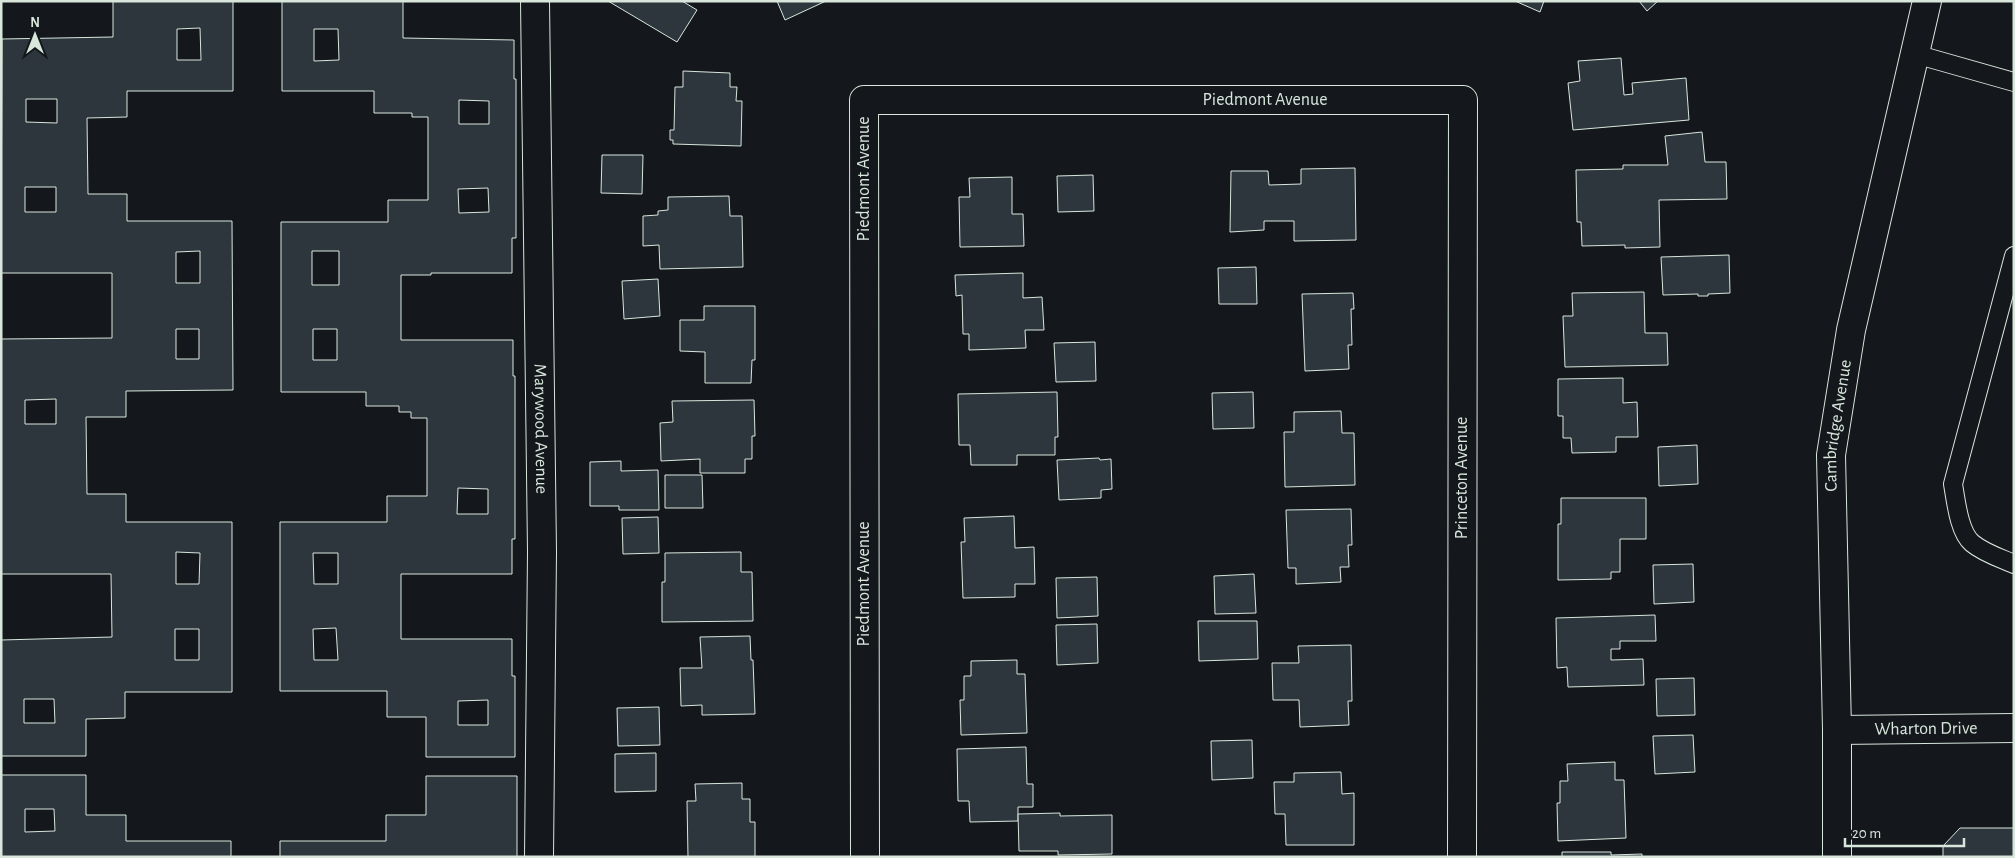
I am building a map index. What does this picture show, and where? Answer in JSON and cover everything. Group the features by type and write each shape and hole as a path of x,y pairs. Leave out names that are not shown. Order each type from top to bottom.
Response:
{"street":[{"name":"Marywood Avenue","path":"535,1 542,552 539,857"},
{"name":"Cambridge Avenue","path":"1837,857 1837,730 1831,455 1851,330 1927,1"},
{"name":"Piedmont Avenue","path":"865,857 864,100 1463,100"},
{"name":"Princeton Avenue","path":"1462,857 1463,100"},
{"name":"Wharton Drive","path":"1837,730 2014,728"}],"lane":[{"path":"1915,54 2014,82"},
{"path":"2014,256 1953,484 1958,516 1970,542 1990,554 2014,564"}],"building":[{"path":"113,1 233,1 233,91 127,91 127,117 87,118 88,194 127,194 127,221 232,221 233,390 126,391 126,417 86,417 87,494 126,494 126,522 232,522 232,692 125,692 125,718 86,719 86,756 1,756 1,640 112,637 111,574 1,574 1,339 112,338 112,273 1,273 2,39 113,37","holes":["200,28 201,60 177,60 177,29","26,99 57,99 57,123 26,122","25,187 56,187 56,212 25,212","200,251 200,283 176,283 176,252","176,329 199,329 199,359 176,359","56,399 56,424 25,424 25,400","176,552 200,553 199,584 176,584","175,629 199,629 199,660 175,660","24,699 54,699 55,723 24,723"]},
{"path":"282,1 403,1 403,38 514,40 514,79 516,79 516,238 512,238 512,273 401,275 401,340 513,340 513,376 515,376 515,539 512,539 512,574 401,574 401,639 512,639 512,676 515,676 515,757 426,757 426,717 387,717 387,691 280,691 280,522 387,522 387,496 427,496 427,418 411,418 411,412 399,412 399,406 366,406 366,392 281,392 281,222 388,222 388,200 428,200 428,117 412,117 412,113 374,113 374,91 282,91","holes":["314,29 338,29 339,60 314,61","459,100 489,101 489,124 459,124","488,188 489,212 459,213 458,189","312,251 339,251 339,285 312,285","313,329 337,329 337,360 313,360","458,488 488,489 488,514 457,514","313,553 338,553 338,584 314,584","336,628 338,660 314,660 313,629","488,700 488,725 458,725 458,701"]},
{"path":"608,1 682,1 697,10 677,42"},
{"path":"777,1 826,1 785,20"},
{"path":"1515,1 1544,1 1540,12"},
{"path":"1639,1 1658,1 1647,11"},
{"path":"1621,58 1624,95 1633,94 1632,83 1686,78 1689,120 1573,130 1568,83 1580,81 1578,61"},
{"path":"683,71 730,73 730,87 737,87 736,101 742,101 741,146 673,144 673,140 670,140 670,130 674,130 675,87 683,87"},
{"path":"1702,132 1705,162 1726,162 1727,199 1659,200 1660,247 1625,248 1625,245 1582,246 1581,222 1577,222 1576,170 1623,169 1623,165 1668,165 1665,136"},
{"path":"602,155 643,155 642,194 601,193"},
{"path":"1355,168 1356,240 1294,241 1294,221 1264,221 1264,230 1230,232 1231,171 1268,171 1269,185 1301,184 1301,169"},
{"path":"1093,175 1094,211 1058,212 1057,176"},
{"path":"1012,177 1012,214 1023,214 1024,246 960,247 959,197 970,197 969,178"},
{"path":"729,196 730,216 742,216 743,267 660,269 659,245 643,246 643,216 658,215 658,211 668,210 668,197"},
{"path":"1729,255 1730,293 1708,294 1708,296 1698,296 1698,294 1663,295 1661,257"},
{"path":"1256,267 1257,304 1219,304 1218,268"},
{"path":"1023,273 1023,298 1042,297 1044,330 1025,330 1026,348 969,350 969,334 963,334 962,295 956,296 955,275"},
{"path":"658,279 660,316 624,319 622,281"},
{"path":"1644,292 1645,333 1667,333 1668,365 1565,367 1563,316 1573,316 1572,293"},
{"path":"1353,293 1354,309 1351,309 1352,345 1348,345 1349,369 1305,371 1302,294"},
{"path":"704,306 755,306 755,360 752,360 751,383 705,383 705,352 680,351 680,320 704,320"},
{"path":"1095,342 1096,381 1056,382 1054,343"},
{"path":"1623,378 1623,403 1637,402 1638,437 1616,437 1616,452 1572,453 1571,438 1563,438 1563,416 1558,416 1558,379"},
{"path":"1057,392 1058,437 1055,437 1055,455 1017,455 1017,465 971,465 970,445 959,445 958,394"},
{"path":"1253,392 1254,428 1213,429 1212,393"},
{"path":"754,400 755,436 752,436 752,459 745,459 745,473 700,473 700,459 661,461 660,423 673,422 672,401"},
{"path":"1341,411 1342,433 1354,433 1355,485 1285,487 1284,432 1294,432 1294,412"},
{"path":"1697,445 1698,484 1659,486 1658,447"},
{"path":"1099,458 1100,460 1111,459 1112,489 1101,490 1101,498 1059,500 1057,460"},
{"path":"621,461 621,471 658,470 659,510 619,510 619,506 590,506 590,462"},
{"path":"665,475 702,475 703,508 665,508"},
{"path":"1561,498 1646,498 1646,539 1620,539 1620,572 1611,572 1611,579 1558,580 1558,524 1561,524"},
{"path":"1351,509 1352,545 1348,545 1349,567 1340,567 1341,582 1296,584 1296,568 1288,568 1286,510"},
{"path":"1014,516 1015,548 1034,547 1035,584 1015,584 1015,597 963,598 961,542 965,542 964,518"},
{"path":"658,517 659,553 623,554 622,518"},
{"path":"741,552 741,572 752,572 753,621 662,622 662,582 665,582 665,553"},
{"path":"1693,564 1694,602 1654,604 1653,565"},
{"path":"1254,574 1256,613 1215,614 1214,576"},
{"path":"1097,577 1098,616 1057,618 1056,578"},
{"path":"1655,615 1656,641 1620,641 1620,649 1611,649 1611,660 1643,659 1644,685 1568,687 1567,667 1557,668 1556,618"},
{"path":"1198,621 1257,621 1258,659 1199,661"},
{"path":"1097,624 1098,663 1057,665 1056,625"},
{"path":"750,636 755,714 702,715 702,705 681,706 680,668 702,668 700,637"},
{"path":"1351,645 1352,701 1348,701 1349,725 1300,727 1299,700 1273,700 1272,663 1299,663 1298,646"},
{"path":"1017,660 1017,674 1025,674 1027,733 961,735 960,700 964,700 964,676 971,676 971,661"},
{"path":"1694,678 1695,715 1657,716 1656,679"},
{"path":"659,707 660,745 618,746 617,708"},
{"path":"1693,735 1695,772 1655,774 1653,736"},
{"path":"1252,740 1253,778 1212,780 1211,741"},
{"path":"1026,747 1027,784 1033,784 1033,807 1018,807 1018,821 970,822 969,801 958,801 957,749"},
{"path":"656,753 656,791 615,792 615,754"},
{"path":"1615,762 1615,780 1624,780 1626,838 1558,841 1557,803 1560,803 1560,781 1568,781 1567,764"},
{"path":"1341,772 1342,794 1354,793 1354,845 1286,845 1285,814 1275,814 1274,782 1294,782 1294,773"},
{"path":"1,775 86,775 86,815 126,815 126,841 231,841 231,857 1,857","holes":["25,809 54,809 55,831 25,832"]},
{"path":"426,776 517,776 517,857 280,857 280,841 386,841 386,815 426,815"},
{"path":"742,783 742,799 750,799 750,822 755,822 755,857 688,857 687,801 696,801 695,784"},
{"path":"1060,813 1060,816 1112,815 1112,854 1058,855 1058,851 1019,851 1018,814"},
{"path":"1960,828 2014,828 2014,857 1943,857 1943,846"},
{"path":"1562,852 1611,852 1611,855 1642,854 1642,857 1562,857"}]}
